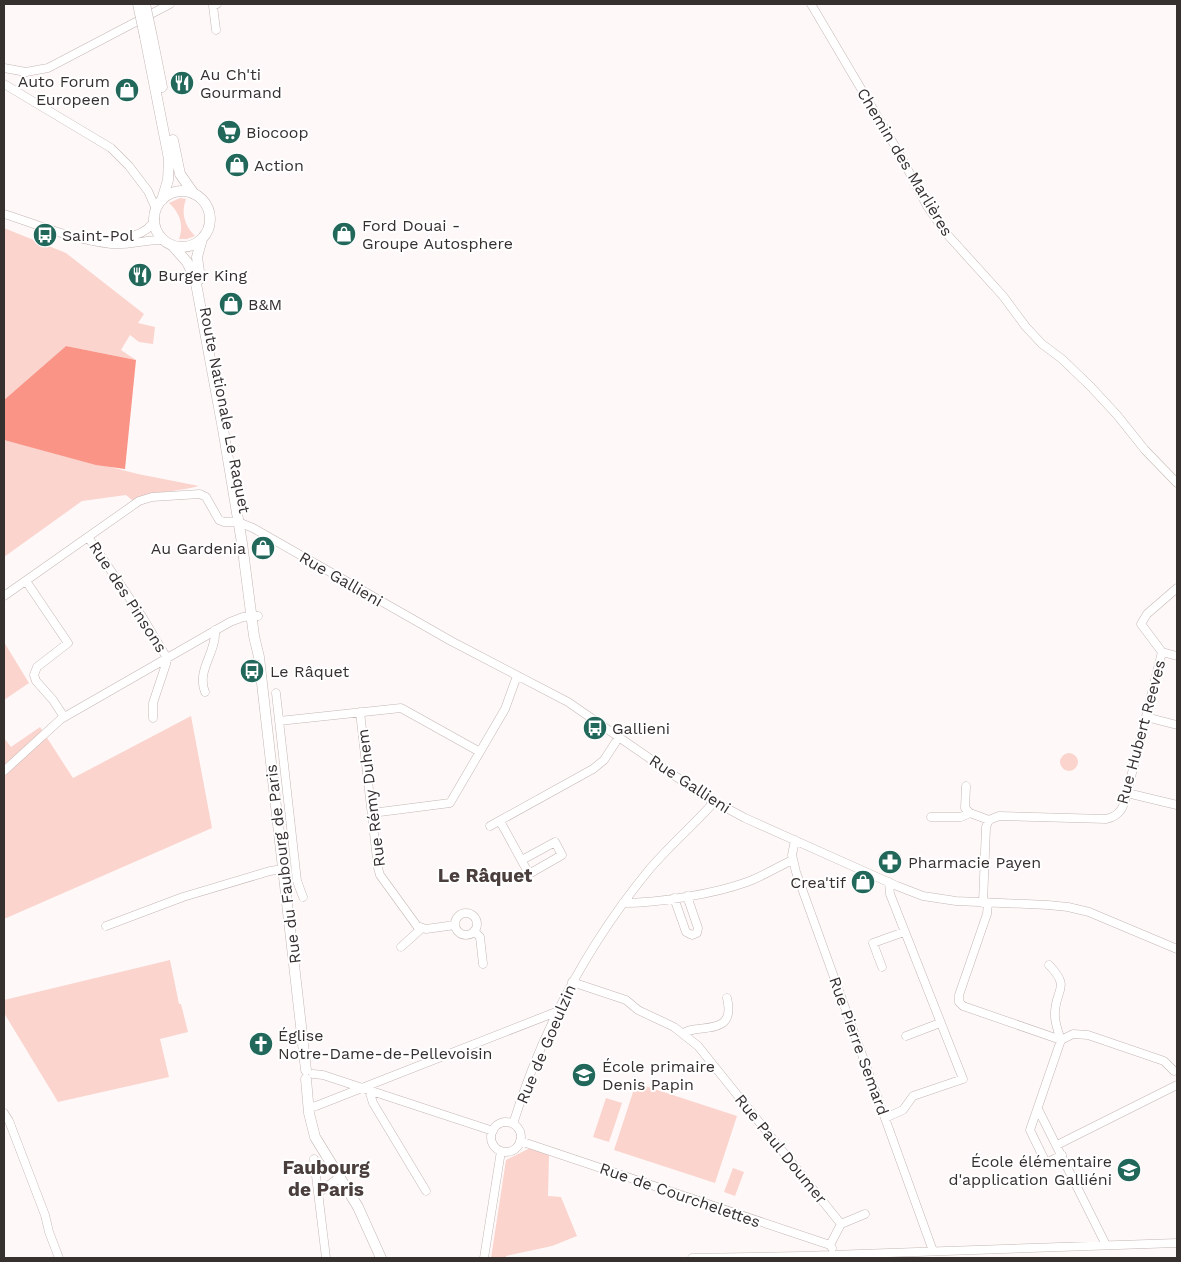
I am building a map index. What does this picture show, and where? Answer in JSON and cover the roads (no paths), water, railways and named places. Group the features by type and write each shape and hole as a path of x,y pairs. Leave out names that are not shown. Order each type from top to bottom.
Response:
{"main road":[{"path":"138,4 148,37 179,171 194,194 205,203 210,214 209,227 202,239 188,246 168,242 157,229 158,210 168,180 169,159 148,37 145,4"},
{"path":"158,210 167,196 184,191 194,194"},
{"name":"Route Nationale Le Raquet","path":"202,239 198,252 198,271 227,410 243,523"},
{"name":"Route Nationale Le Raquet","path":"168,242 187,262 195,278 234,493"},
{"name":"Rue du Faubourg de Paris","path":"234,493 243,523 255,616 308,1074 308,1108 317,1142 358,1207 379,1255"}],"street":[{"path":"4,68 26,72 48,68 170,4"},
{"path":"216,30 213,6 217,4"},
{"name":"Chemin des Marlières","path":"811,4 899,153 927,206 945,232 1003,296 1026,327 1042,344 1076,371 1145,450 1177,483"},
{"path":"4,84 115,151 148,191 158,210 151,226 139,234 123,238 93,240"},
{"path":"4,214 57,232 116,244 146,240 168,242"},
{"name":"Rue Gallieni","path":"88,537 142,500 161,496 200,494 206,497 219,520 243,523 451,641 568,702 714,802 795,840 909,891 931,898 986,903 1048,905 1077,909 1094,914 1177,949"},
{"path":"4,596 88,537"},
{"name":"Rue des Pinsons","path":"88,537 143,618 167,658"},
{"path":"26,581 68,643 35,669 34,675 36,681 53,700 64,717"},
{"path":"1162,652 1141,624 1147,614 1177,588"},
{"path":"4,771 64,717 215,630 236,619 255,616"},
{"path":"205,692 202,676 215,630"},
{"name":"Rue Hubert Reeves","path":"931,817 961,817 970,813 989,820 999,816 1106,819 1118,814 1124,804 1127,793 1162,652 1177,656"},
{"path":"153,718 153,703 167,658"},
{"path":"372,813 449,804 505,709 517,676"},
{"name":"Rue du Faubourg de Paris","path":"276,693 297,881 303,897"},
{"path":"280,721 403,708 480,752"},
{"name":"Rue Rémy Duhem","path":"360,712 380,875 415,924 422,928"},
{"path":"1146,717 1177,725"},
{"path":"490,826 593,769 604,760 619,737"},
{"path":"966,786 965,808 970,813"},
{"path":"1127,793 1177,805"},
{"name":"Rue de Goeulzin","path":"513,1124 532,1068 556,1012 604,930 623,903 660,858 714,802"},
{"path":"989,820 986,826 987,914 959,995 959,1002 963,1006 1061,1040 1073,1034 1088,1035 1164,1061 1176,1069 1174,1077 1177,1083 1057,1145"},
{"path":"500,821 529,874 562,856 555,842 522,860"},
{"name":"Rue Pierre Semard","path":"795,840 792,860 933,1251"},
{"path":"623,903 708,893 743,884 792,860"},
{"path":"106,926 183,897 270,871 283,869"},
{"path":"885,1118 903,1110 913,1096 963,1079 904,932 890,894 889,882"},
{"path":"674,898 686,932 692,935 696,933 698,928 687,896"},
{"path":"469,913 474,916 477,926 469,934 463,934 458,931 455,925 459,916 469,913"},
{"path":"401,947 422,928 455,925"},
{"path":"474,931 480,937 483,964"},
{"path":"882,967 873,944 904,932"},
{"path":"1049,965 1059,977 1062,986 1055,1014 1061,1040 1030,1130 1046,1163 1062,1155"},
{"name":"Rue Paul Doumer","path":"572,982 622,998 642,1012 669,1024 703,1051 841,1224"},
{"path":"683,1034 688,1030 710,1028 722,1022 728,1011 727,998"},
{"path":"308,1108 556,1012"},
{"path":"906,1036 940,1023"},
{"path":"308,1074 322,1074 493,1131"},
{"path":"370,1090 373,1103 426,1191"},
{"path":"1038,1109 1106,1245"},
{"path":"4,1112 45,1215 59,1258"},
{"path":"502,1123 513,1124 520,1131 520,1141 513,1150 501,1151 493,1143 493,1131 502,1123"},
{"name":"Rue de Courchelettes","path":"520,1141 830,1245"},
{"path":"484,1258 501,1151"},
{"path":"314,1159 326,1258"},
{"path":"318,1193 340,1177"},
{"path":"834,1255 830,1245 841,1224 865,1214"},
{"path":"692,1258 803,1257 1177,1243"}],"place":[{"name":"Au Ch'ti Gourmand","path":"182,83"},
{"name":"Auto Forum Europeen","path":"127,90"},
{"name":"Biocoop","path":"229,132"},
{"name":"Action","path":"237,165"},
{"name":"Ford Douai - Groupe Autosphere","path":"344,234"},
{"name":"Saint-Pol","path":"45,235"},
{"name":"Burger King","path":"140,275"},
{"name":"B&M","path":"231,304"},
{"name":"Au Gardenia","path":"263,548"},
{"name":"Le Râquet","path":"252,671"},
{"name":"Gallieni","path":"595,728"},
{"name":"Pharmacie Payen","path":"890,862"},
{"name":"Crea'tif","path":"863,882"},
{"name":"Église Notre-Dame-de-Pellevoisin","path":"261,1044"},
{"name":"École primaire Denis Papin","path":"584,1075"},
{"name":"École élémentaire d'application Galliéni","path":"1129,1170"}],"district":[{"name":"Le Râquet","path":"485,875"},
{"name":"Faubourg de Paris","path":"326,1178"}]}
